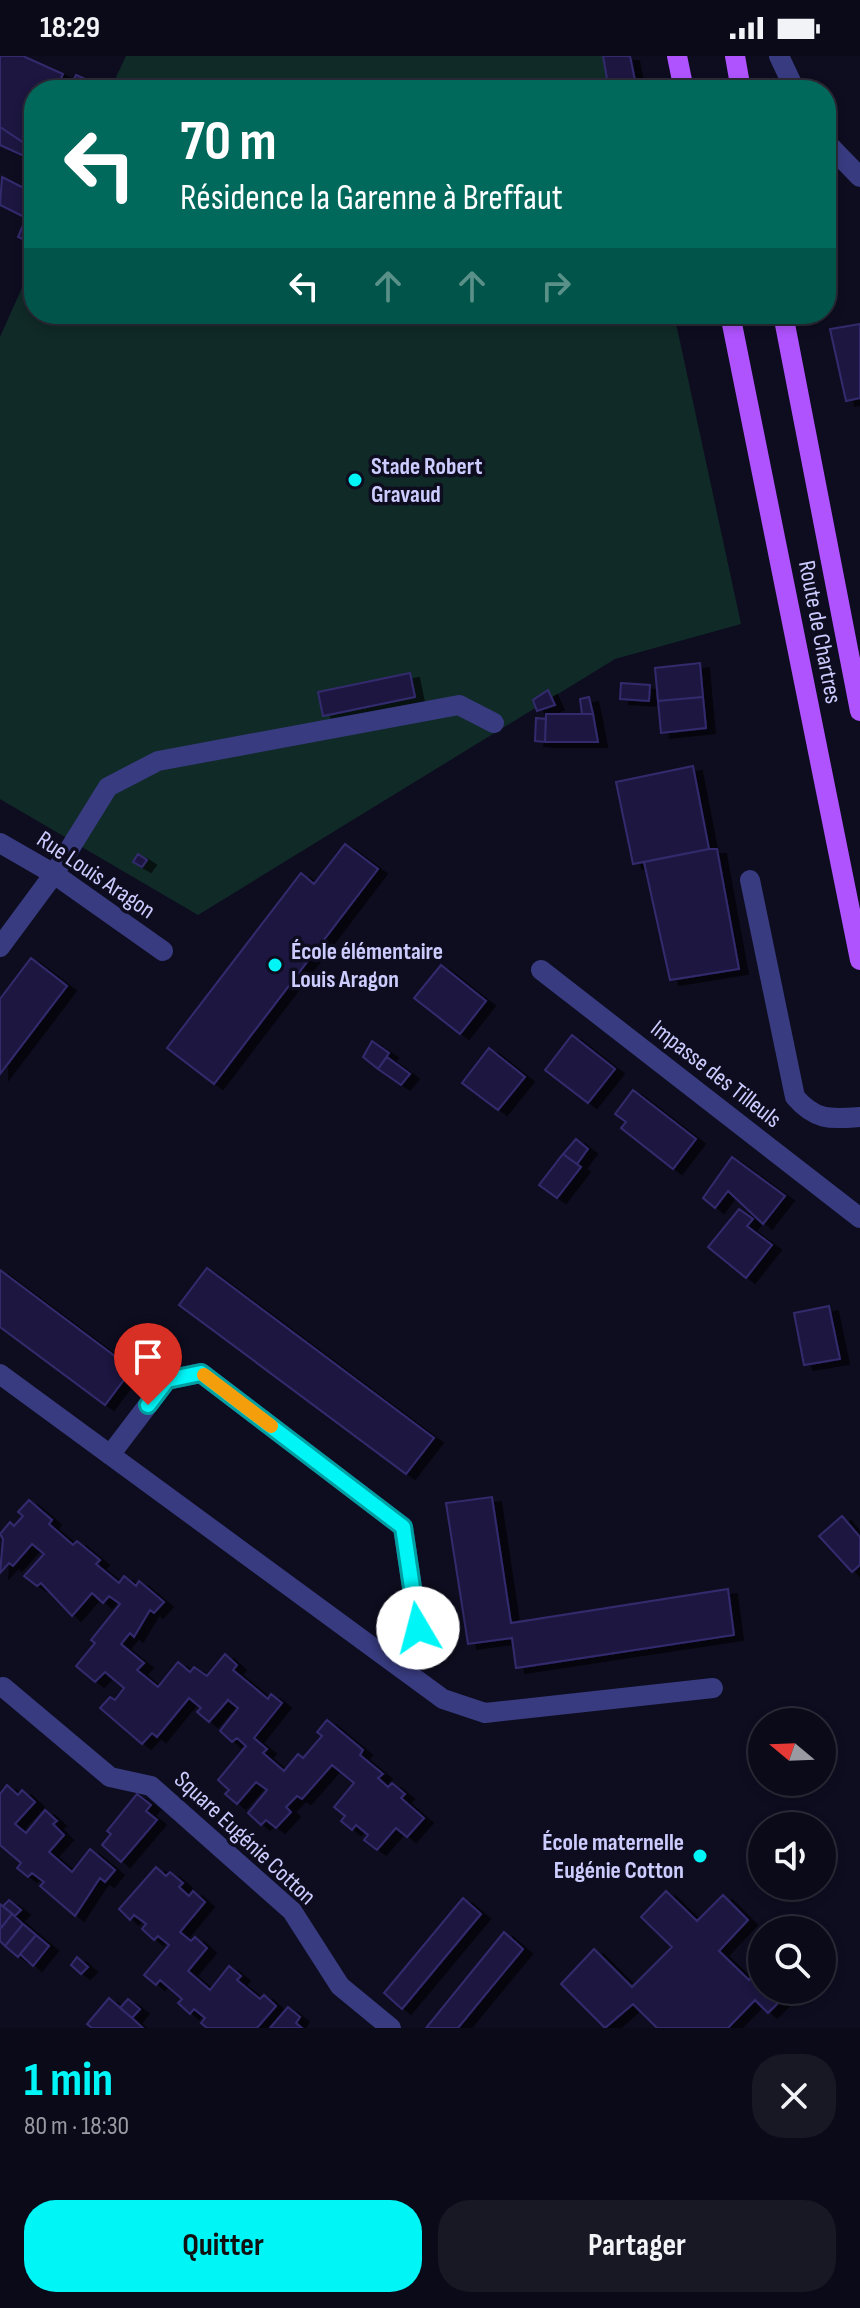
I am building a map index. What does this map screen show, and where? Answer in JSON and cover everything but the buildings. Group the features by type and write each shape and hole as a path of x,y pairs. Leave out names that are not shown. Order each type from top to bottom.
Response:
{"main road":[{"path":"677,56 682,80"},
{"path":"735,56 739,80"},
{"name":"Route de Chartres","path":"732,324 860,960"},
{"name":"Route de Chartres","path":"785,324 860,711"}],"street":[{"path":"779,56 790,80"},
{"path":"836,152 860,177"},
{"path":"0,947 54,874 108,787 158,761 459,705 494,723"},
{"name":"Rue Louis Aragon","path":"0,843 54,874 163,951"},
{"path":"750,880 795,1097 810,1114 835,1119 860,1117"},
{"name":"Impasse des Tilleuls","path":"541,970 860,1218"},
{"path":"110,1455 167,1380 201,1373 403,1527 418,1628 395,1661"},
{"path":"0,1374 443,1699 485,1713 713,1688"},
{"name":"Square Eugénie Cotton","path":"3,1687 110,1777 151,1786 292,1911 340,1986 391,2028"}],"green space":[{"path":"126,56 619,56 624,80 115,80"},
{"name":"Stade Robert Gravaud","path":"24,283 24,324 676,324 741,624 615,659 198,915 0,799 0,337"}],"slow traffic":[{"path":"204,1375 271,1426"}],"place":[{"name":"Stade Robert Gravaud","path":"355,480"},
{"name":"École élémentaire Louis Aragon","path":"275,965"},
{"name":"École maternelle Eugénie Cotton","path":"700,1856"}],"route":[{"path":"148,1405 167,1380 201,1373 403,1527 418,1628"}]}
